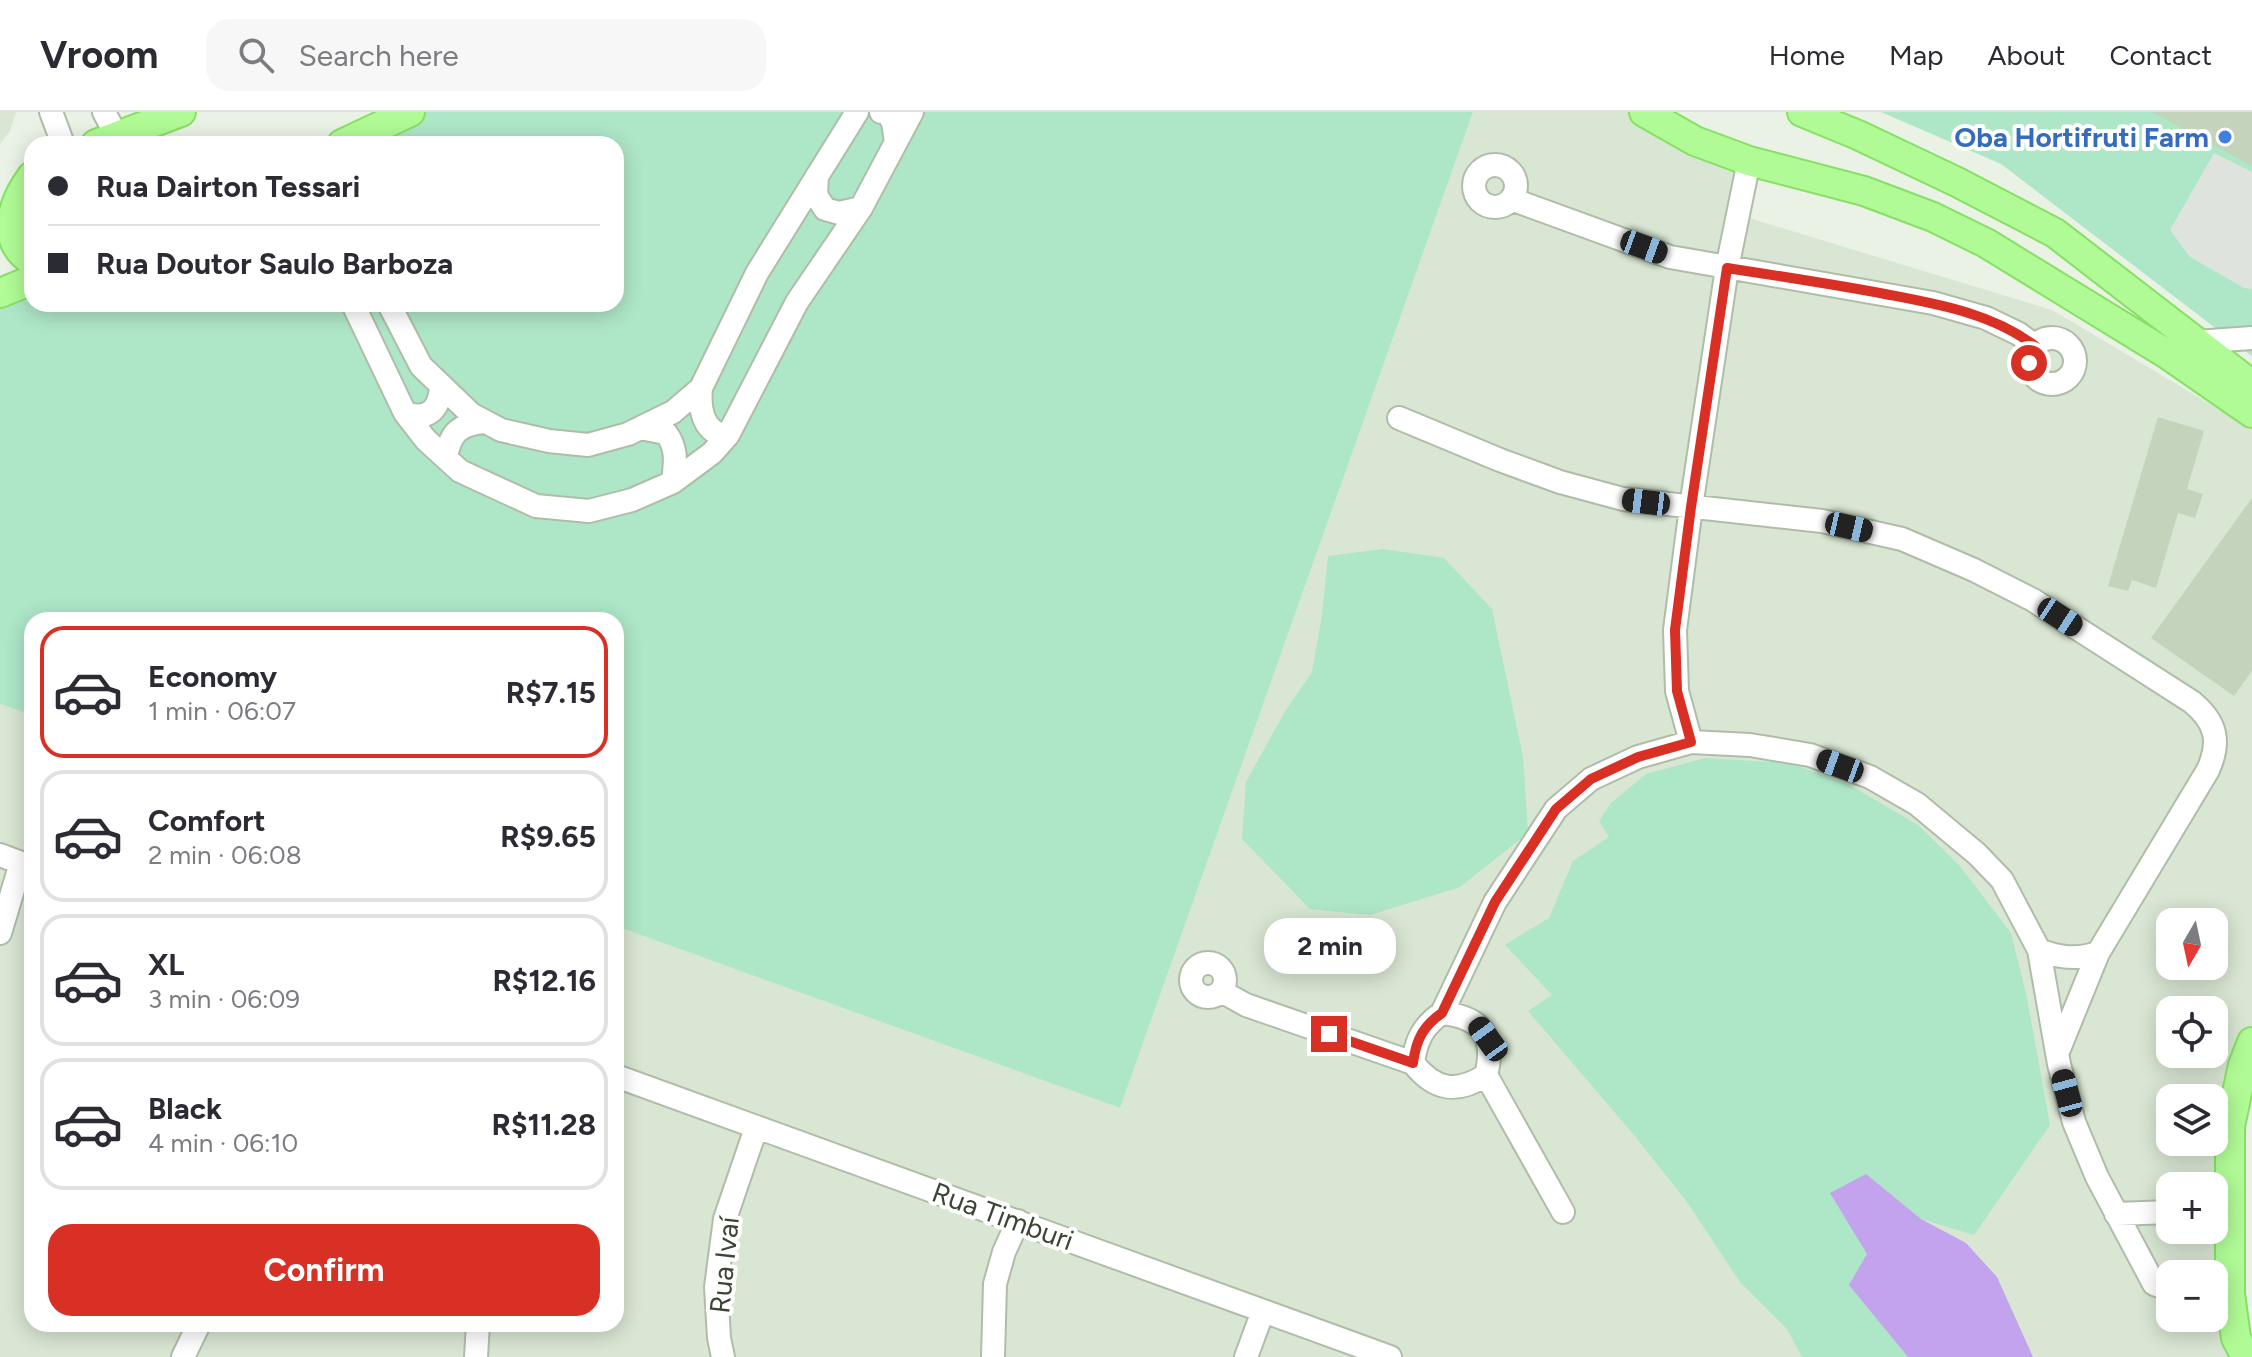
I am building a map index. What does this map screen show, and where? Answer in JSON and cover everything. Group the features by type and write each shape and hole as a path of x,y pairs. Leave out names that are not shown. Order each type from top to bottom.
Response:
{"main road":[{"path":"105,130 179,112"},
{"path":"1644,112 1695,141 1749,161 1864,191 1933,217 1986,243 2167,354 2252,413"},
{"path":"1802,112 1957,182 2055,233 2252,385"},
{"path":"366,136 395,126"},
{"path":"0,187 24,177"},
{"path":"24,186 11,206 6,222 10,246 24,256"},
{"path":"1933,217 1962,222 2028,246 2041,244 2055,233"},
{"path":"0,293 24,283"},
{"path":"2226,1172 2230,1126 2243,1065 2252,1042"},
{"path":"2228,1313 2246,1357"}],"street":[{"path":"51,112 60,136"},
{"path":"728,435 712,432 703,417 701,388 757,273 858,112"},
{"path":"881,112 887,113 893,122 896,142"},
{"path":"357,312 405,413 426,440 460,471 536,506 589,511 632,500 673,482 712,453 728,435 797,302 861,208 912,112"},
{"path":"1691,742 1677,691 1675,630 1727,268 1749,161"},
{"path":"817,176 816,195 825,209 839,213 861,208"},
{"path":"1511,199 1670,257 1933,303 1986,318 2019,334 2035,346"},
{"path":"393,312 421,366 471,414 501,430 549,441 588,445 628,434 673,412 701,388"},
{"path":"2196,342 2252,338"},
{"path":"405,413 417,417 430,413 440,395 441,385"},
{"path":"1399,418 1560,482 1623,499 1822,521 1902,539 2033,600 2205,713 2213,728 2215,756 2098,953 2058,1050"},
{"path":"446,458 452,437 461,427 485,422"},
{"path":"640,428 666,433 674,443 673,482"},
{"path":"1413,1063 1420,1034 1442,1013 1495,902 1556,809 1591,779 1638,757 1691,742 1750,745 1810,755 1870,777 1917,804 1977,854 2002,880 2039,950 2059,1064 2074,1122 2097,1177 2156,1285"},
{"path":"0,933 18,861"},
{"path":"2039,950 2068,958 2098,953"},
{"path":"1221,991 1246,1005 1413,1063 1424,1077 1439,1085 1455,1088 1472,1084 1486,1075 1491,1057 1488,1039 1477,1024 1461,1015 1442,1013"},
{"path":"1486,1075 1563,1212"},
{"name":"Rua Timburi","path":"624,1079 1390,1357"},
{"name":"Rua Ivaí","path":"723,1357 716,1287 725,1219 756,1128"},
{"path":"2116,1214 2156,1213"},
{"path":"993,1357 995,1284 1004,1252 1018,1221"},
{"path":"1246,1357 1263,1311"},
{"path":"183,1357 195,1332"},
{"path":"476,1357 478,1332"}],"shaded area":[{"path":"0,112 16,112 10,131 0,144"},
{"path":"1473,112 1644,112 1749,161 1749,218 2052,310 2252,429 2252,1040 2230,1210 2250,1357 0,1357 0,704 24,712 24,1332 624,1332 624,929 1120,1108"},
{"path":"2214,153 2252,172 2252,289 2244,288 2190,257 2170,230"},
{"path":"1866,1174 1921,1219 1966,1243 1997,1277 2033,1357 1908,1357 1849,1285 1867,1254 1830,1193"}],"green space":[{"path":"396,112 1473,112 1120,1108 624,929 624,612 24,612 24,712 0,704 0,278 24,268 24,312 624,312 624,136 338,136"},
{"path":"1881,112 2252,112 2252,356 2001,164"},
{"path":"1383,549 1444,558 1492,609 1523,757 1528,833 1460,887 1370,915 1310,909 1242,839 1246,782 1284,713 1312,672 1328,556"},
{"path":"1705,758 1790,763 1848,784 1918,825 1959,865 2011,933 2027,998 2050,1125 1974,1235 1921,1219 1866,1174 1867,1254 1850,1285 1908,1357 1802,1357 1787,1329 1740,1282 1687,1202 1634,1135 1528,1011 1552,995 1505,945 1549,918 1573,861 1609,837 1599,821 1611,803 1646,774"}],"building":[{"name":"Oba Hortifruti Farm","path":"2152,112 2252,112 2252,166"},
{"path":"2158,417 2204,431 2187,489 2203,494 2195,518 2178,513 2156,588 2132,580 2128,591 2108,586"},
{"path":"2252,498 2252,671 2234,696 2151,638"}],"place":[{"name":"Oba Hortifruti Farm","path":"2225,137"}],"route":[{"path":"1329,1034 1413,1063 1420,1034 1442,1013 1495,902 1556,809 1591,779 1638,757 1691,742 1677,691 1675,630 1727,268 1852,287 1933,303 1986,318 2019,334 2035,346 2029,355 2029,363"}]}
